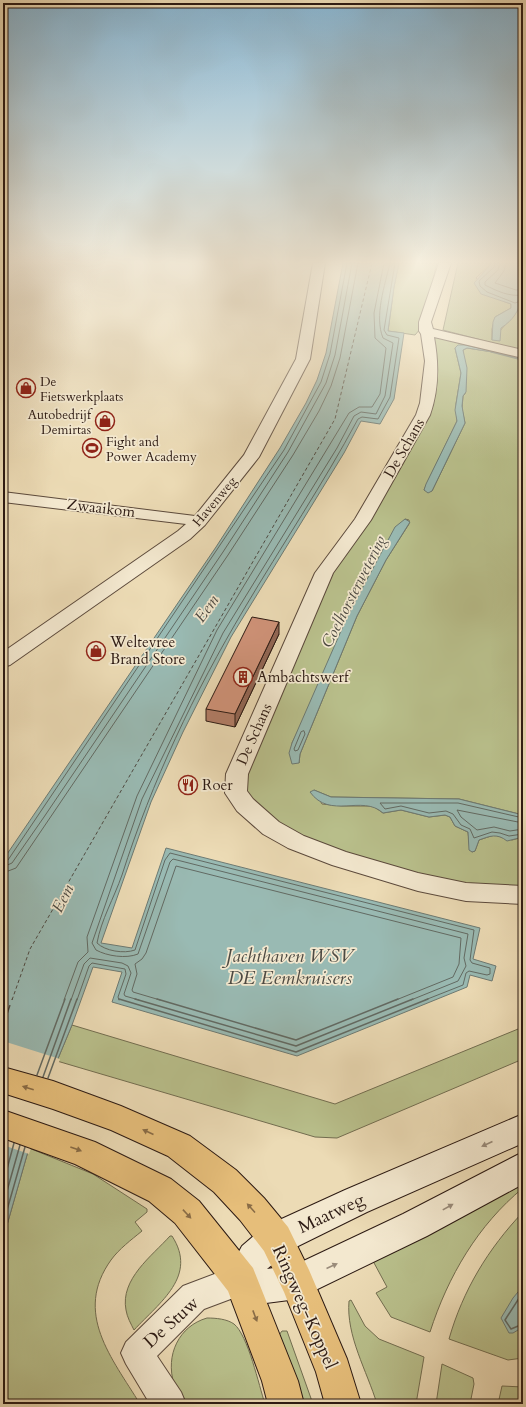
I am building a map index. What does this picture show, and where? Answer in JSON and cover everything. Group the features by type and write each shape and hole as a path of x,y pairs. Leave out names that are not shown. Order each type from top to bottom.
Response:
{"main road":[{"name":"Ringweg-Koppel","path":"3,1080 53,1095 121,1120 179,1146 224,1182 252,1208 276,1239 297,1282 334,1372 343,1404"},
{"path":"3,1124 84,1152 160,1190 187,1212 241,1280 280,1381 286,1404"},
{"name":"Maatweg","path":"241,1280 254,1258 276,1239 356,1201 523,1128"},
{"path":"241,1280 266,1286 297,1282 415,1225 523,1167"}],"street":[{"name":"Havenweg","path":"3,661 184,536 199,521 251,457 303,360 308,329"},
{"path":"426,331 523,354"},
{"name":"De Schans","path":"426,331 432,361 427,403 423,415 363,520 324,573 237,774 235,786 236,793 245,805 279,833 296,842 340,859 418,882 466,892 523,895"},
{"name":"Zwaaikom","path":"3,496 199,521"},
{"name":"De Stuw","path":"169,1404 137,1353 194,1297 241,1280"}],"green space":[{"path":"388,329 420,329 415,335 388,331"},
{"path":"443,329 492,329 492,340 502,329 523,329 523,351 443,330"},
{"path":"437,336 523,358 523,815 459,799 331,797 314,790 322,804 342,806 373,806 383,813 401,810 429,817 445,815 450,817 455,826 468,832 470,850 472,852 475,851 479,840 494,835 512,840 523,837 523,892 467,886 342,855 274,825 242,787 329,572 426,416 434,338","holes":["461,345 499,353 467,348 463,350 465,394 463,396 462,409 465,423 432,491 424,490 457,421 456,404 461,373 455,348","405,519 409,520 409,524 386,560 357,616 300,754 299,763 292,743"]},
{"path":"72,1025 335,1104 523,1027 523,1059 337,1138 315,1137 57,1061"},
{"path":"29,1148 93,1174 147,1209 147,1212 135,1222 142,1231 121,1248 111,1260 100,1280 96,1298 96,1317 108,1352 140,1404 3,1404 3,1239"},
{"path":"523,1175 523,1188 492,1218 466,1253 446,1291 430,1332 391,1317 376,1293 387,1287 373,1261"},
{"path":"523,1212 523,1358 508,1360 449,1339 469,1287 478,1271 510,1226"},
{"path":"170,1236 172,1236 179,1250 181,1264 178,1276 172,1288 164,1298 134,1330 126,1310 125,1299 128,1288 139,1269"},
{"path":"351,1300 365,1326 379,1339 424,1357 416,1404 377,1404 354,1340 349,1314 349,1301"},
{"path":"207,1318 228,1321 234,1324 239,1330 248,1349 265,1404 182,1404 175,1387 172,1373 171,1363 173,1352 182,1335 189,1328 197,1322"},
{"path":"282,1331 287,1331 313,1404 303,1404 279,1335"},
{"path":"442,1364 473,1378 474,1384 470,1404 436,1404"},
{"path":"502,1386 523,1387 523,1404 498,1404"}],"water":[{"path":"331,329 388,329 388,331 404,333 394,399 380,424 361,421 344,453 231,637 183,732 151,802 101,943 132,948 166,848 480,928 473,959 496,966 492,981 470,975 467,987 297,1056 112,1002 122,972 93,967 57,1061 29,1148 3,1239 3,860 216,547 280,448 306,403 317,380 326,353"},
{"path":"493,329 501,329 500,341 492,340"},
{"path":"458,345 465,345 499,353 467,348 463,350 467,368 466,392 463,396 462,406 465,423 432,491 428,493 424,490 426,484 457,421 455,410 461,373 455,348"},
{"path":"405,519 410,522 386,560 357,616 300,754 299,763 292,764 289,753 292,743 348,615 395,527"},
{"path":"314,790 331,797 459,799 523,815 523,837 507,841 497,836 487,837 479,840 475,851 472,852 469,850 468,832 455,826 450,817 445,815 429,817 401,810 383,813 375,808 366,806 336,806 318,800 310,792"},
{"path":"523,1286 523,1327 513,1333 509,1333 501,1318 513,1298"}],"pier":[{"path":"3,1041 60,1059 29,1154 3,1145"}],"building":[{"name":"Ambachtswerf","path":"252,617 279,622 235,714 206,709"}],"waterway":[{"path":"492,351 523,359"}],"ferry route":[{"path":"12,1000 30,949 335,419 356,329"},
{"path":"3,1026 12,999"}],"place":[{"name":"De Fietswerkplaats","path":"26,388"},
{"name":"Autobedrijf Demirtas","path":"105,421"},
{"name":"Fight and Power Academy","path":"92,448"},
{"name":"Weltevree Brand Store","path":"96,651"},
{"name":"Ambachtswerf","path":"243,677"},
{"name":"Roer","path":"188,785"}],"water label":[{"name":"Coelhorsterwetering","path":"353,591"},
{"name":"Eem","path":"206,608"},
{"name":"Eem","path":"62,898"},
{"name":"Jachthaven WSV DE Eemkruisers","path":"290,966"}]}
